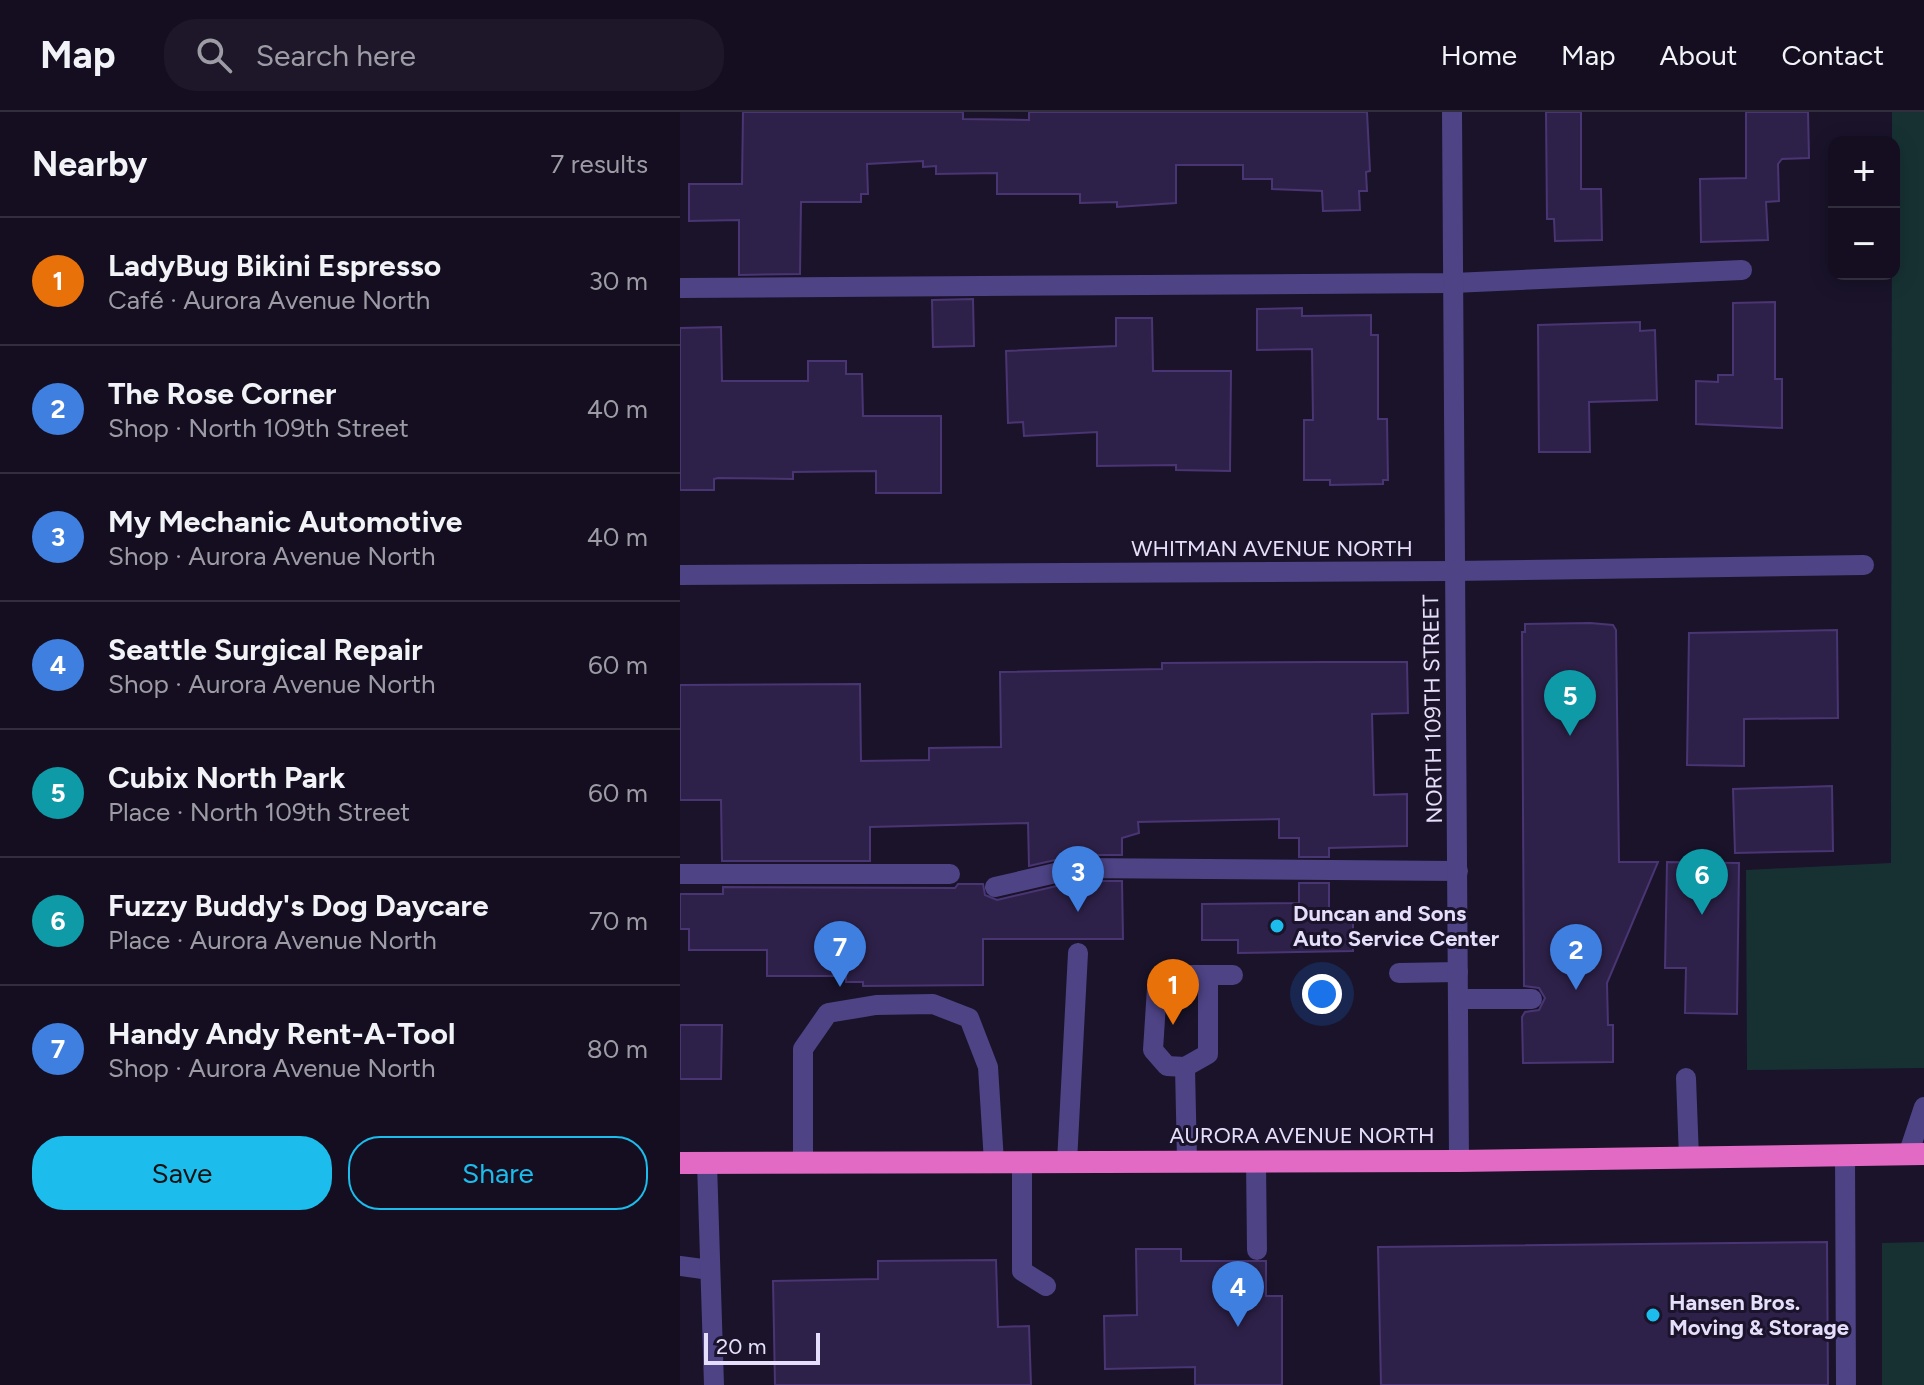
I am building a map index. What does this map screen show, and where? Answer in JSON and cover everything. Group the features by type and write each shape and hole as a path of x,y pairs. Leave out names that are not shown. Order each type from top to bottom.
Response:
{"highway":[{"name":"AURORA AVENUE NORTH","path":"680,1163 1459,1161 1916,1154"}],"street":[{"name":"NORTH 109TH STREET","path":"1452,112 1459,1161"},
{"path":"680,288 1453,283 1742,270"},
{"name":"WHITMAN AVENUE NORTH","path":"680,575 1453,571 1864,565"},
{"path":"995,887 1077,868 1458,871"},
{"path":"680,874 950,874"},
{"path":"1067,1162 1078,953"},
{"path":"1399,973 1458,972"},
{"path":"1208,975 1208,1054 1185,1067 1167,1066 1153,1050 1157,988 1163,975 1208,975 1233,975"},
{"path":"1459,999 1532,999"},
{"path":"803,1163 803,1049 828,1013 876,1005 933,1004 969,1018 988,1067 994,1162"},
{"path":"1185,1067 1187,1161"},
{"path":"1686,1078 1689,1158"},
{"path":"1916,1154 1924,1107"},
{"path":"1845,1155 1846,1385"},
{"path":"1022,1162 1022,1271 1046,1286"},
{"path":"1256,1162 1257,1250"},
{"path":"707,1163 714,1385"},
{"path":"680,1266 710,1270"}],"green space":[{"path":"1892,112 1924,112 1924,1068 1747,1070 1746,870 1891,863 1892,280 1900,280 1900,136 1892,136"},
{"path":"1924,1242 1924,1385 1882,1385 1882,1243"}],"building":[{"path":"743,112 963,112 963,119 1029,120 1029,112 1367,112 1370,171 1366,172 1367,191 1359,191 1360,210 1323,211 1322,191 1272,189 1272,179 1243,179 1243,165 1176,165 1176,203 1117,207 1117,202 1080,203 1080,194 997,194 997,173 936,174 936,166 923,167 923,161 867,164 868,194 861,194 861,202 801,202 800,274 739,275 739,220 689,221 689,184 742,184"},
{"path":"1546,112 1581,112 1581,189 1601,189 1602,240 1555,241 1554,219 1547,219"},
{"path":"1746,112 1808,112 1809,158 1782,159 1778,164 1779,201 1766,202 1768,240 1701,242 1700,179 1746,178"},
{"path":"973,299 974,346 933,347 932,300"},
{"path":"1775,302 1775,379 1782,379 1782,428 1696,424 1696,381 1718,382 1718,375 1733,375 1733,303"},
{"path":"1302,308 1302,316 1371,315 1371,335 1378,335 1378,419 1387,419 1388,480 1383,480 1383,484 1330,485 1330,480 1304,480 1304,420 1313,420 1312,349 1257,350 1257,309"},
{"path":"1116,318 1152,318 1153,371 1231,371 1230,471 1176,470 1176,465 1097,466 1097,432 1024,436 1023,422 1008,423 1006,351 1116,346"},
{"path":"1640,322 1640,331 1655,330 1657,400 1589,402 1590,452 1539,452 1538,325"},
{"path":"721,327 722,381 808,381 808,361 846,361 846,374 862,374 863,416 941,416 941,493 876,493 876,471 793,472 793,479 718,478 714,479 714,490 680,490 680,328"},
{"path":"1525,624 1613,625 1616,630 1619,862 1658,862 1607,983 1608,1025 1613,1025 1613,1062 1523,1063 1522,1017 1525,1012 1539,1010 1545,998 1539,988 1524,986 1522,632 1525,632"},
{"path":"1837,630 1838,718 1744,719 1744,766 1687,765 1689,633"},
{"path":"1407,662 1408,713 1372,714 1374,795 1407,794 1407,846 1329,848 1329,857 1299,857 1299,838 1279,838 1279,819 1138,822 1139,833 1122,838 1122,855 1077,855 1029,866 1028,823 870,827 870,861 722,861 721,800 680,800 680,685 860,684 861,761 929,760 929,748 1001,747 1000,672 1162,669 1162,663"},
{"path":"1832,786 1833,851 1735,853 1733,789"},
{"path":"1667,862 1739,863 1737,1014 1685,1013 1686,968 1665,968"},
{"path":"1078,881 1122,881 1123,939 983,939 983,985 863,986 863,982 846,982 846,976 767,976 767,950 689,950 689,929 680,929 680,894 723,894 723,887 955,888 958,884 983,884 985,895 997,900"},
{"name":"Duncan and Sons Auto Service Center","path":"1299,883 1329,883 1329,913 1353,913 1353,951 1238,953 1238,940 1202,940 1202,904 1299,903"},
{"path":"680,1025 722,1025 721,1079 680,1079"},
{"name":"Hansen Bros. Moving & Storage","path":"1827,1242 1828,1385 1381,1385 1378,1247"},
{"path":"1136,1249 1181,1249 1181,1261 1266,1261 1266,1296 1282,1296 1282,1385 1195,1385 1195,1367 1105,1369 1104,1316 1137,1315"},
{"path":"996,1260 998,1327 1029,1326 1031,1385 775,1385 773,1281 878,1279 878,1261"}],"place":[{"name":"Cubix North Park","path":"1570,736"},
{"name":"My Mechanic Automotive","path":"1078,912"},
{"name":"Fuzzy Buddy's Dog Daycare","path":"1702,915"},
{"name":"Duncan and Sons Auto Service Center","path":"1277,926"},
{"name":"Handy Andy Rent-A-Tool","path":"840,987"},
{"name":"The Rose Corner","path":"1576,990"},
{"name":"LadyBug Bikini Espresso","path":"1173,1025"},
{"name":"Hansen Bros. Moving & Storage","path":"1653,1315"},
{"name":"Seattle Surgical Repair","path":"1238,1327"}]}
